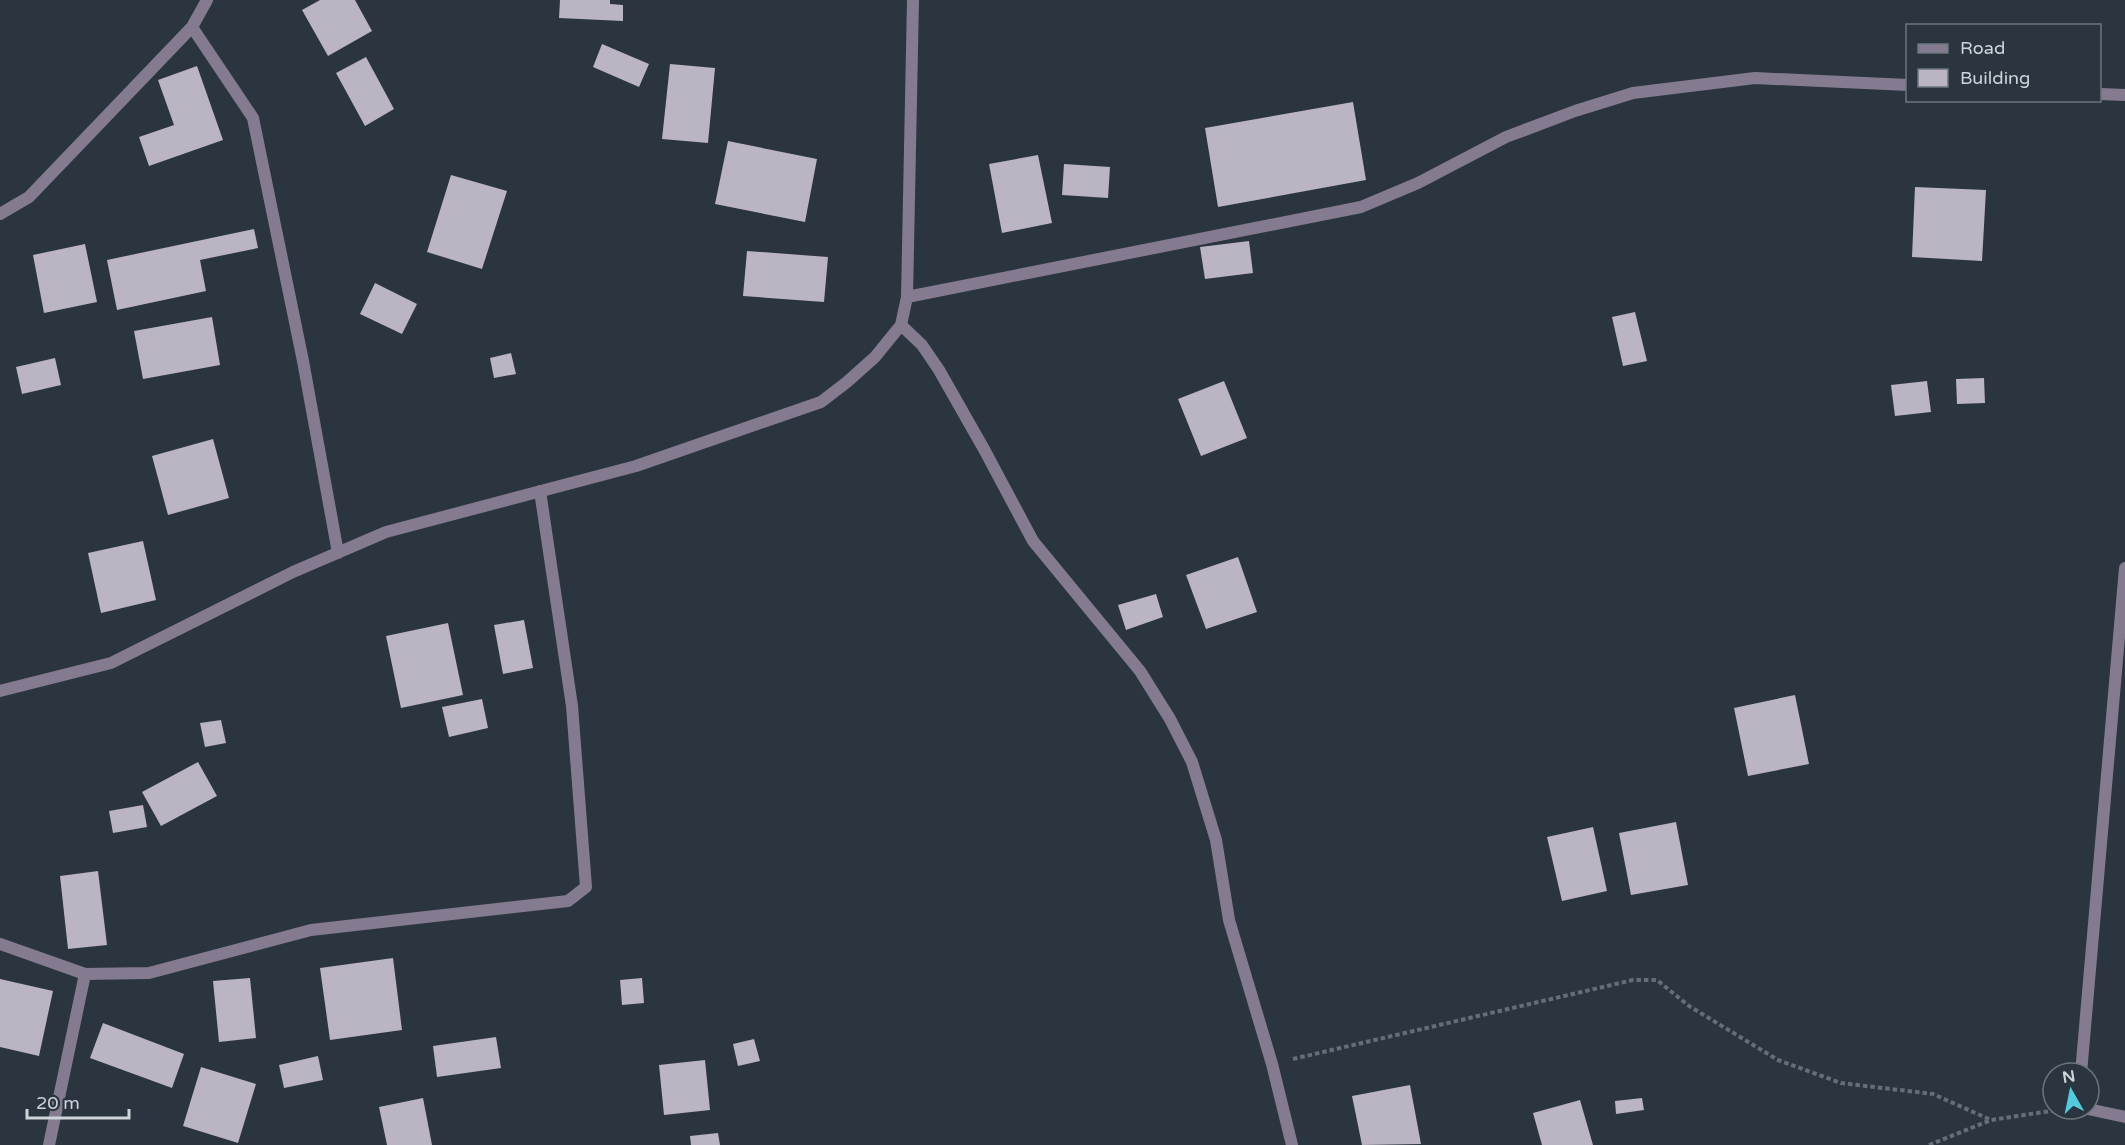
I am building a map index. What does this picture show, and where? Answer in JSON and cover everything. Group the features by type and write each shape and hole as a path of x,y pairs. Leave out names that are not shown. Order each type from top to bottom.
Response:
{"street":[{"path":"0,214 29,197 192,27 207,0"},
{"path":"0,692 111,663 293,572 386,532 636,466 821,402 848,382 875,357 901,325 907,297 913,0"},
{"path":"192,27 253,118 303,361 338,553"},
{"path":"907,297 1361,207 1418,183 1506,137 1575,111 1633,93 1755,78 1906,85"},
{"path":"2101,94 2125,95"},
{"path":"901,325 922,345 939,370 986,451 1033,541 1140,670 1170,719 1192,762 1216,840 1229,920 1272,1064 1292,1145"},
{"path":"0,944 85,974 149,974 311,930 568,901 586,886 572,706 540,491"},
{"path":"2081,1061 2125,568"},
{"path":"50,1145 85,974"},
{"path":"2101,1112 2125,1117"}],"path":[{"path":"1272,1064 1633,980 1657,980 1689,1005 1778,1060 1841,1083 1933,1094 1992,1120"},
{"path":"1929,1145 1992,1120 2041,1113"}],"building":[{"path":"320,0 355,0 372,31 328,56 302,10"},
{"path":"560,0 610,0 610,4 623,5 623,21 559,18"},
{"path":"602,44 649,64 639,87 593,67"},
{"path":"366,57 394,109 365,126 336,73"},
{"path":"670,64 715,68 708,143 662,139"},
{"path":"197,66 223,140 149,166 139,137 174,125 158,80"},
{"path":"1353,102 1366,180 1218,207 1205,128"},
{"path":"728,141 817,159 805,222 715,204"},
{"path":"1038,155 1052,223 1002,233 989,164"},
{"path":"1064,164 1110,167 1108,198 1062,195"},
{"path":"451,175 507,191 482,269 427,252"},
{"path":"1915,187 1986,190 1982,261 1912,257"},
{"path":"254,229 258,248 200,260 206,291 117,310 107,260"},
{"path":"1249,241 1253,273 1205,279 1200,247"},
{"path":"85,244 97,302 44,313 33,255"},
{"path":"747,251 828,257 824,302 743,296"},
{"path":"375,283 417,304 402,334 360,314"},
{"path":"1635,312 1647,361 1623,366 1612,317"},
{"path":"212,317 220,365 143,379 134,331"},
{"path":"511,353 516,374 494,378 490,358"},
{"path":"55,358 61,385 22,394 16,367"},
{"path":"1984,378 1985,403 1957,404 1956,379"},
{"path":"1224,381 1247,438 1201,456 1178,399"},
{"path":"1927,381 1931,412 1895,416 1891,385"},
{"path":"213,439 229,498 168,515 152,456"},
{"path":"143,541 156,600 101,613 88,553"},
{"path":"1238,557 1257,612 1206,629 1186,575"},
{"path":"1156,594 1163,617 1126,630 1118,605"},
{"path":"524,620 533,668 503,674 494,625"},
{"path":"448,623 463,695 401,708 386,636"},
{"path":"1795,695 1809,764 1748,776 1734,708"},
{"path":"482,699 488,728 449,737 442,707"},
{"path":"221,720 226,743 205,747 200,723"},
{"path":"198,762 217,796 161,826 142,792"},
{"path":"143,805 147,827 113,833 109,811"},
{"path":"1676,822 1688,885 1631,895 1619,833"},
{"path":"1593,827 1607,891 1562,901 1547,837"},
{"path":"98,871 107,945 68,949 60,876"},
{"path":"393,958 402,1030 330,1040 320,968"},
{"path":"250,978 256,1038 219,1042 213,981"},
{"path":"642,978 644,1003 622,1005 620,980"},
{"path":"0,979 53,991 39,1056 0,1047"},
{"path":"103,1023 184,1054 172,1088 90,1058"},
{"path":"496,1037 501,1068 437,1077 433,1046"},
{"path":"754,1039 760,1061 738,1066 733,1044"},
{"path":"318,1056 323,1080 284,1088 279,1065"},
{"path":"705,1060 710,1110 664,1115 659,1065"},
{"path":"201,1067 256,1084 238,1143 183,1126"},
{"path":"1410,1085 1421,1144 1362,1145 1352,1096"},
{"path":"423,1098 432,1145 387,1145 379,1107"},
{"path":"1642,1098 1644,1110 1616,1114 1615,1101"},
{"path":"1580,1100 1593,1145 1542,1145 1533,1113"},
{"path":"718,1133 720,1145 691,1145 690,1136"}]}
